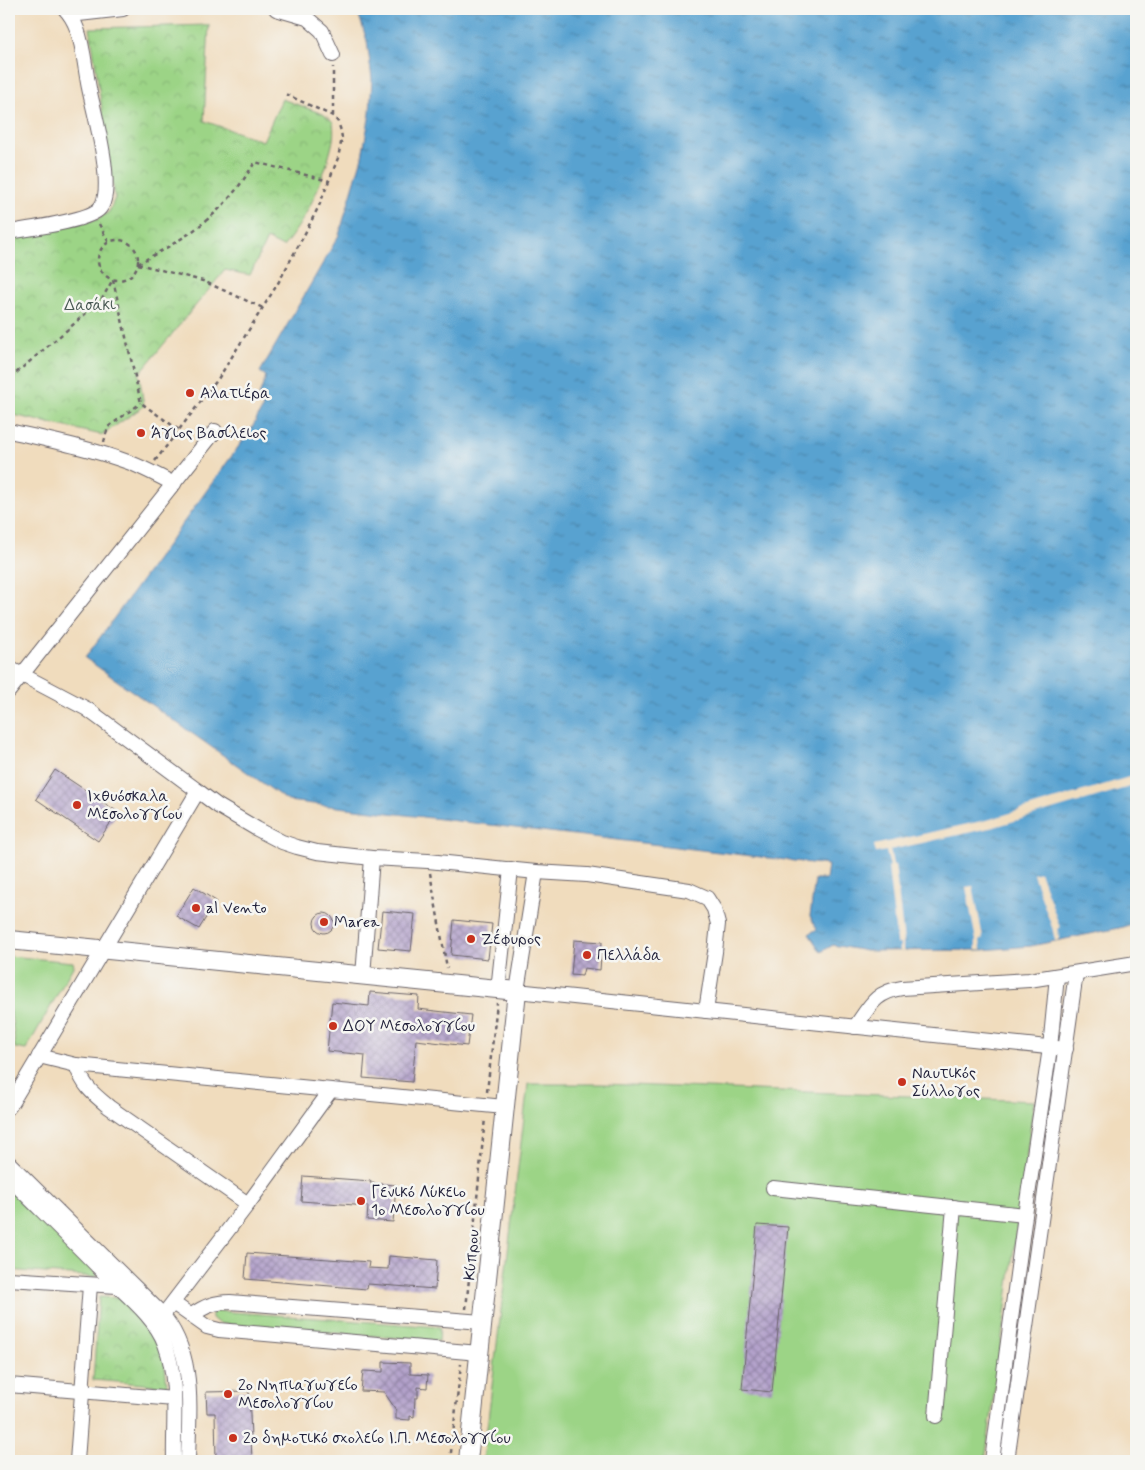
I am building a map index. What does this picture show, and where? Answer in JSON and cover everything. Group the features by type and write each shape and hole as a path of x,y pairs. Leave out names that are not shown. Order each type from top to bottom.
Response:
{"main road":[{"path":"9,940 517,991"},
{"name":"Κύπρου","path":"468,1461 471,1352 474,1321 504,1107 517,991"}],"street":[{"path":"9,232 86,217 100,209 105,200 104,164 82,48 77,29 68,12 123,9"},
{"path":"276,9 307,18 322,30 334,56"},
{"path":"9,431 128,462 174,484"},
{"path":"9,691 215,432"},
{"path":"9,668 87,709 218,806 282,842 297,847 317,852 372,858 587,875 689,890 707,898 714,909 718,924 716,952 706,1011"},
{"path":"9,1107 198,791"},
{"path":"363,976 372,858"},
{"path":"498,990 512,870"},
{"path":"536,872 517,991 1066,1049"},
{"path":"855,1027 878,997 891,990 1029,980 1136,963"},
{"path":"1007,1461 1076,973"},
{"path":"992,1461 1025,1215 1050,1048 1056,976"},
{"path":"39,1056 76,1065 504,1107"},
{"path":"76,1065 81,1080 91,1092 109,1107 248,1204"},
{"path":"159,1320 248,1204 331,1090"},
{"path":"9,1163 159,1320 173,1381 174,1461"},
{"path":"9,1178 117,1286 159,1320 169,1322 177,1337 187,1372 189,1391 188,1461"},
{"path":"773,1188 1025,1215"},
{"path":"936,1416 954,1207"},
{"path":"9,1279 117,1286"},
{"path":"77,1461 90,1285"},
{"path":"192,1315 211,1304 230,1302 474,1321"},
{"path":"173,1303 207,1327 219,1330 471,1352"},
{"path":"9,1385 174,1399"}],"path":[{"path":"333,116 334,56"},
{"path":"148,470 218,379 263,308 319,206 338,158 342,138 338,122 333,116 283,93"},
{"path":"138,264 136,251 132,246 121,240 109,242 103,247 98,259 102,272 113,280 120,280 132,275 138,264 203,224 222,207 255,162 329,181"},
{"path":"93,213 109,242"},
{"path":"138,264 203,281 263,308"},
{"path":"9,376 68,330 102,298 113,280"},
{"path":"113,280 141,403 180,430"},
{"path":"102,454 108,427 141,403"},
{"path":"428,861 450,985"},
{"name":"Κύπρου","path":"474,1321 486,1106 498,990"},
{"path":"450,1461 471,1352"}],"green space":[{"name":"Δασάκι","path":"209,25 204,121 263,141 282,99 323,114 333,122 332,146 310,206 298,227 283,247 267,239 250,275 225,270 139,374 144,406 102,435 9,414 9,237 96,220 109,212 115,198 90,28"},
{"path":"9,956 73,962 74,965 26,1050 15,1048 9,999"},
{"path":"528,1084 604,1084 1034,1101 985,1461 483,1461"},
{"path":"9,1186 98,1275 95,1277 9,1270"},
{"path":"99,1297 121,1298 147,1328 164,1354 167,1386 93,1380"},
{"path":"218,1311 440,1327 439,1341 223,1324 218,1323 212,1318 212,1313"}],"water":[{"path":"357,9 1136,9 1136,923 1031,946 983,950 866,951 833,945 821,952 809,934 817,929 810,916 815,879 826,879 828,865 288,801 85,658 252,428 263,407 257,402 266,376 260,372 339,235 362,157 370,113 372,79 367,41"}],"pier":[{"path":"1136,775 1136,785 994,827 890,850 893,865 895,865 904,942 903,951 900,951 900,944 897,944 888,867 890,866 886,851 876,853 874,845 991,819"},
{"path":"1040,872 1060,928 1058,929 1059,940 1055,941 1053,930 1033,874"},
{"path":"973,886 983,938 980,940 981,950 976,950 976,940 966,887"}],"building":[{"name":"Ιχθυόσκαλα Μεσολογγίου","path":"55,770 118,812 98,841 36,799"},
{"name":"al Vento","path":"194,887 216,901 199,929 176,916"},
{"path":"382,911 415,914 411,951 378,948"},
{"name":"Marea","path":"324,913 331,916 334,923 331,930 324,933 317,930 314,923 317,916"},
{"name":"Ζέφυρος","path":"454,920 492,924 488,959 451,955"},
{"name":"Πελλάδα","path":"574,940 602,942 600,970 584,968 582,976 571,975"},
{"path":"370,992 419,996 418,1009 471,1015 467,1046 416,1040 412,1082 363,1078 365,1055 327,1051 332,1002 369,1006"},
{"path":"303,1176 371,1181 370,1183 396,1185 393,1222 367,1220 368,1206 301,1201"},
{"path":"757,1225 788,1227 772,1392 742,1389"},
{"path":"247,1253 369,1262 368,1268 388,1269 389,1256 437,1260 435,1289 368,1284 367,1289 245,1279"},
{"path":"383,1362 410,1363 410,1374 428,1375 427,1388 418,1387 418,1398 415,1398 414,1417 410,1416 410,1420 396,1419 396,1410 384,1392 361,1391 363,1371 383,1372"},
{"name":"2ο δημοτικό σχολείο Ι.Π. Μεσολογγίου","path":"249,1391 252,1461 216,1461 215,1413 207,1413 206,1392"}],"place":[{"name":"Αλατιέρα","path":"190,393"},
{"name":"Άγιος Βασίλειος","path":"141,433"},
{"name":"Ιχθυόσκαλα Μεσολογγίου","path":"77,805"},
{"name":"al Vento","path":"196,908"},
{"name":"Marea","path":"324,922"},
{"name":"Ζέφυρος","path":"471,939"},
{"name":"Πελλάδα","path":"587,955"},
{"name":"ΔΟΥ Μεσολογγίου","path":"333,1026"},
{"name":"Ναυτικός Σύλλογος","path":"902,1082"},
{"name":"Γενικό Λύκειο 1ο Μεσολογγίου","path":"361,1201"},
{"name":"2ο Νηπιαγωγείο Μεσολογγίου","path":"228,1394"},
{"name":"2ο δημοτικό σχολείο Ι.Π. Μεσολογγίου","path":"233,1438"}]}
